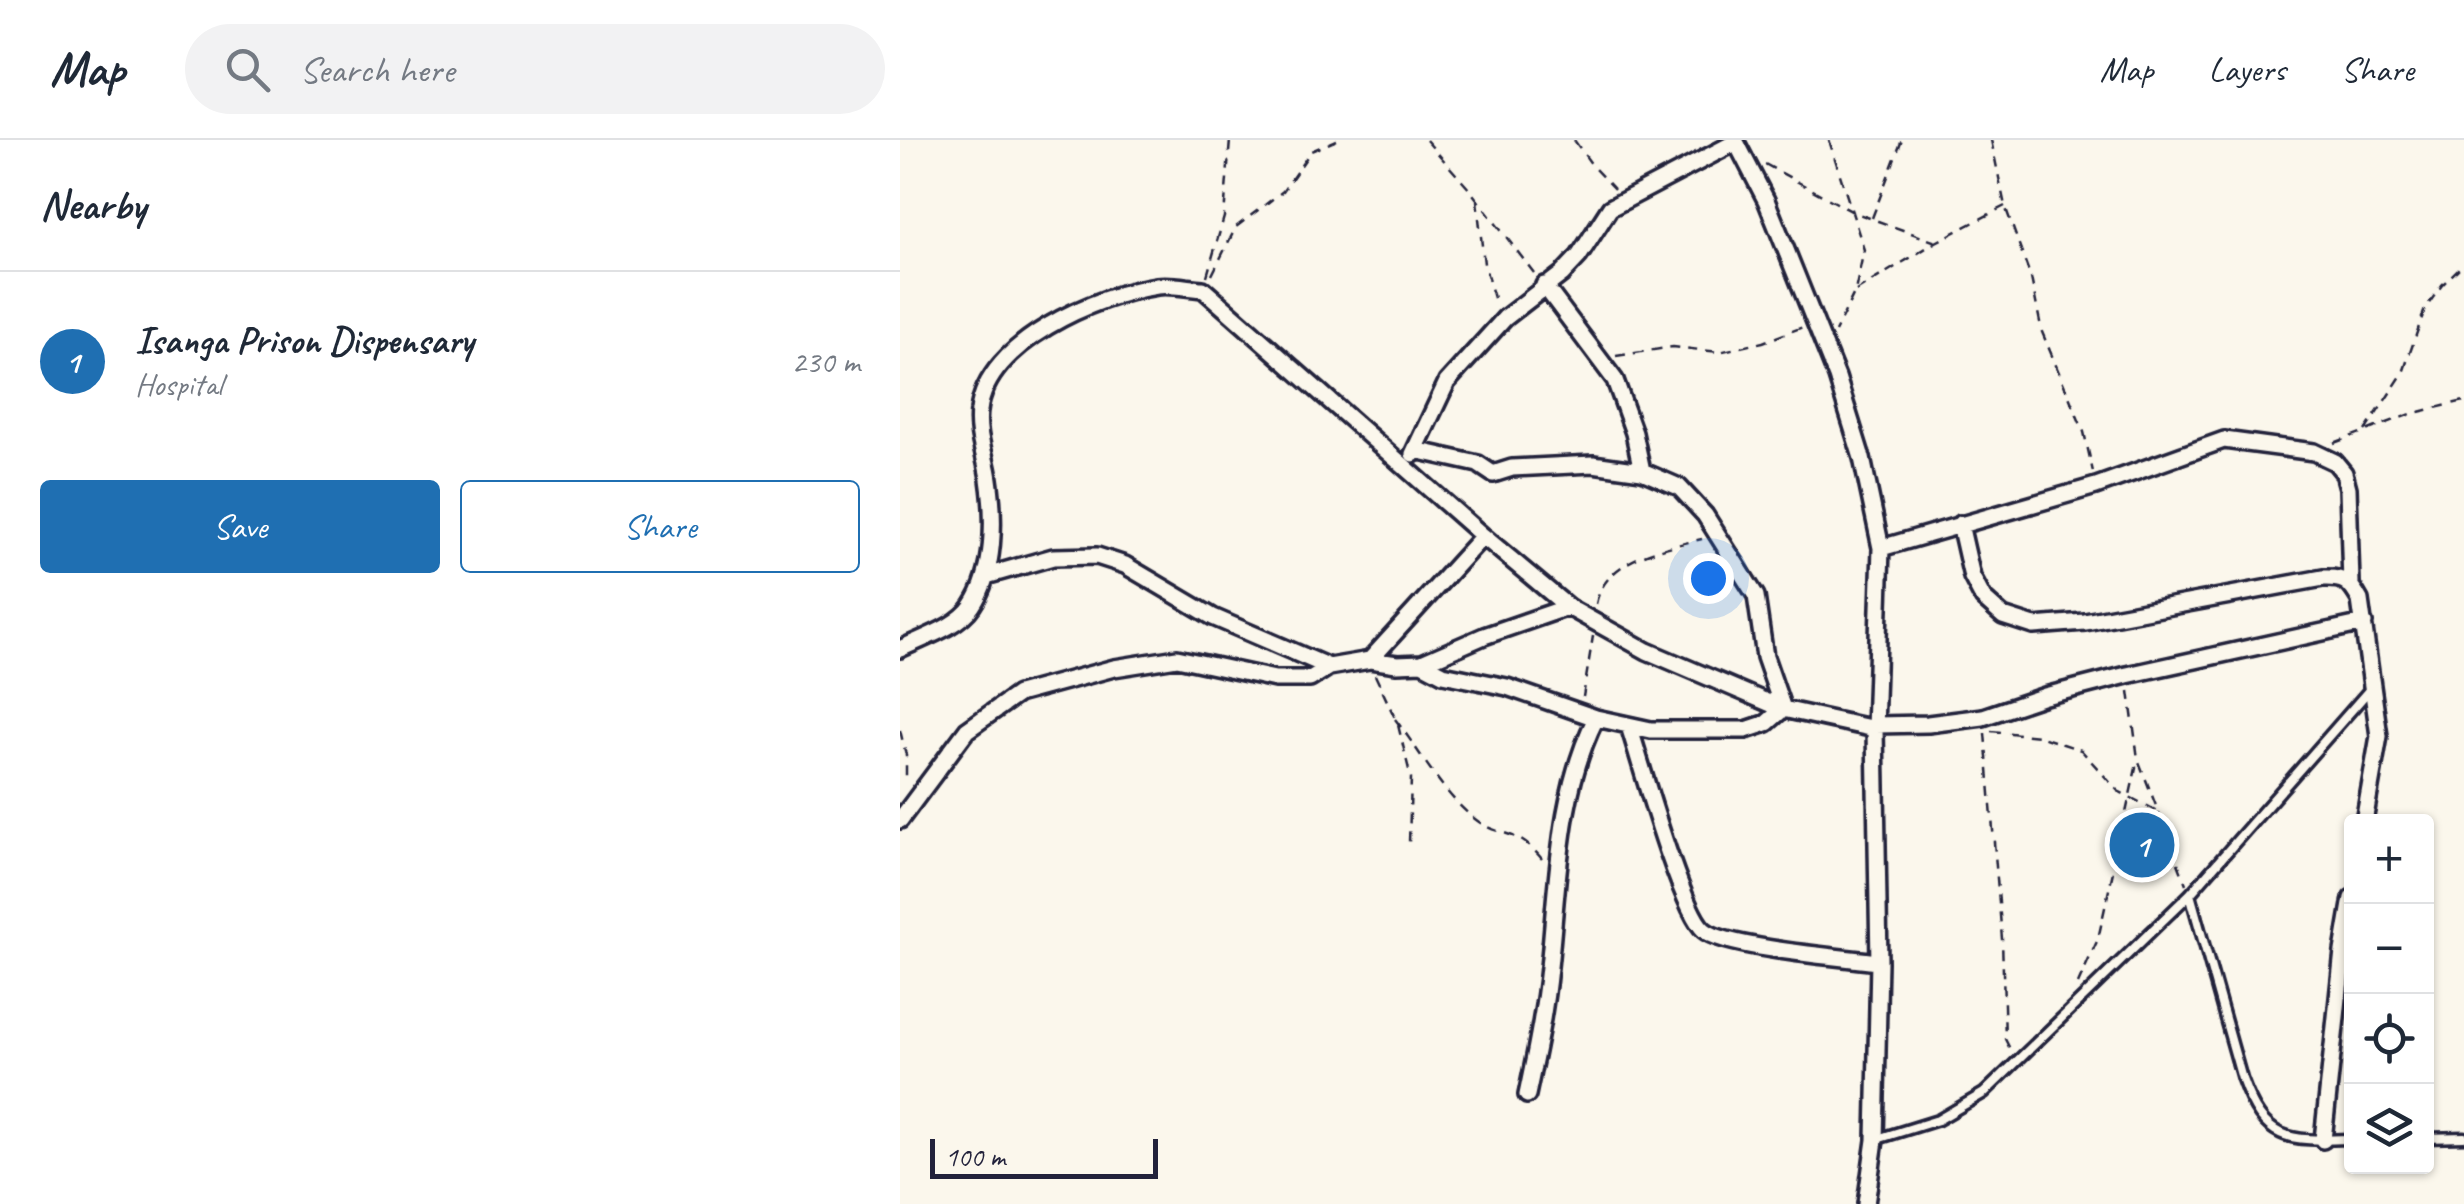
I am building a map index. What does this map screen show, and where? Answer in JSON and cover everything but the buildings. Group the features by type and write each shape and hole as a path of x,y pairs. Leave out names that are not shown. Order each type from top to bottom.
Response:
{"street":[{"path":"1406,466 1448,382 1500,324 1580,256 1602,216 1624,199 1738,145 1766,200 1837,377 1862,458 1881,548 1875,727 1879,962 1875,1140 1866,1204"},
{"path":"900,648 950,624 971,609 986,576 991,542 990,480 978,431 979,408 996,370 1035,334 1099,302 1160,286 1203,289 1568,607 1646,651 1783,709 1875,727 1983,716 2127,675 2364,622"},
{"path":"1544,286 1615,380 1642,471"},
{"path":"1881,548 2096,486 2224,440 2314,452 2335,462 2344,473 2348,488 2351,583 2360,600 2379,736 2365,814"},
{"path":"1416,450 1478,464 1493,474 1512,468 1593,464 1642,471 1679,487 1693,499 1756,596 1765,657 1783,709"},
{"path":"1960,524 1972,576 1983,598 2003,616 2034,626 2085,622 2324,578 2342,578 2351,583"},
{"path":"1370,660 1483,536"},
{"path":"986,576 1053,557 1097,556 1125,565 1213,617 1329,666"},
{"path":"904,815 968,730 1018,694 1114,668 1177,658 1276,678 1310,679 1329,666 1370,660 1422,664 1484,636 1568,607"},
{"path":"1422,664 1443,674 1507,687 1588,715 1651,730 1746,730 1767,723 1783,709"},
{"path":"1526,1096 1544,1009 1559,877 1588,715"},
{"path":"1629,726 1668,848 1692,913 1702,929 1713,936 1742,942 1879,962"},
{"path":"2323,1140 2342,951 2351,904"}],"lane":[{"path":"1875,1140 1938,1120 1984,1093 2190,894 2373,686"},
{"path":"2190,894 2251,1104 2274,1133 2290,1140 2344,1140"},
{"path":"2434,1138 2464,1137"}],"path":[{"path":"1203,289 1224,218 1230,140"},
{"path":"1203,289 1236,228 1283,192 1311,151 1337,140"},
{"path":"1426,140 1544,286"},
{"path":"1574,140 1624,199"},
{"path":"1829,140 1864,250 1854,291 1834,335"},
{"path":"1872,218 1902,140"},
{"path":"1991,140 2005,206 2031,278 2042,332 2084,432 2096,486"},
{"path":"1738,145 1853,212 1936,242"},
{"path":"1476,198 1484,264 1500,324"},
{"path":"1854,291 2005,206"},
{"path":"2364,431 2403,373 2425,310 2464,263"},
{"path":"1600,357 1633,355 1672,346 1719,352 1763,342 1815,322"},
{"path":"2314,452 2410,414 2464,401"},
{"path":"1588,715 1598,592 1615,572 1649,553 1718,535"},
{"path":"1370,660 1395,719 1411,778 1409,843"},
{"path":"2127,675 2138,759 2190,894"},
{"path":"1395,719 1474,819 1519,836 1559,877"},
{"path":"900,730 906,754 904,815"},
{"path":"2012,1053 2005,1039 2002,939 1984,730 2025,733 2072,746 2089,756 2115,788 2157,811"},
{"path":"2064,1015 2098,940 2138,759"}],"place":[{"name":"Isanga Prison Dispensary","path":"2142,845"}]}
